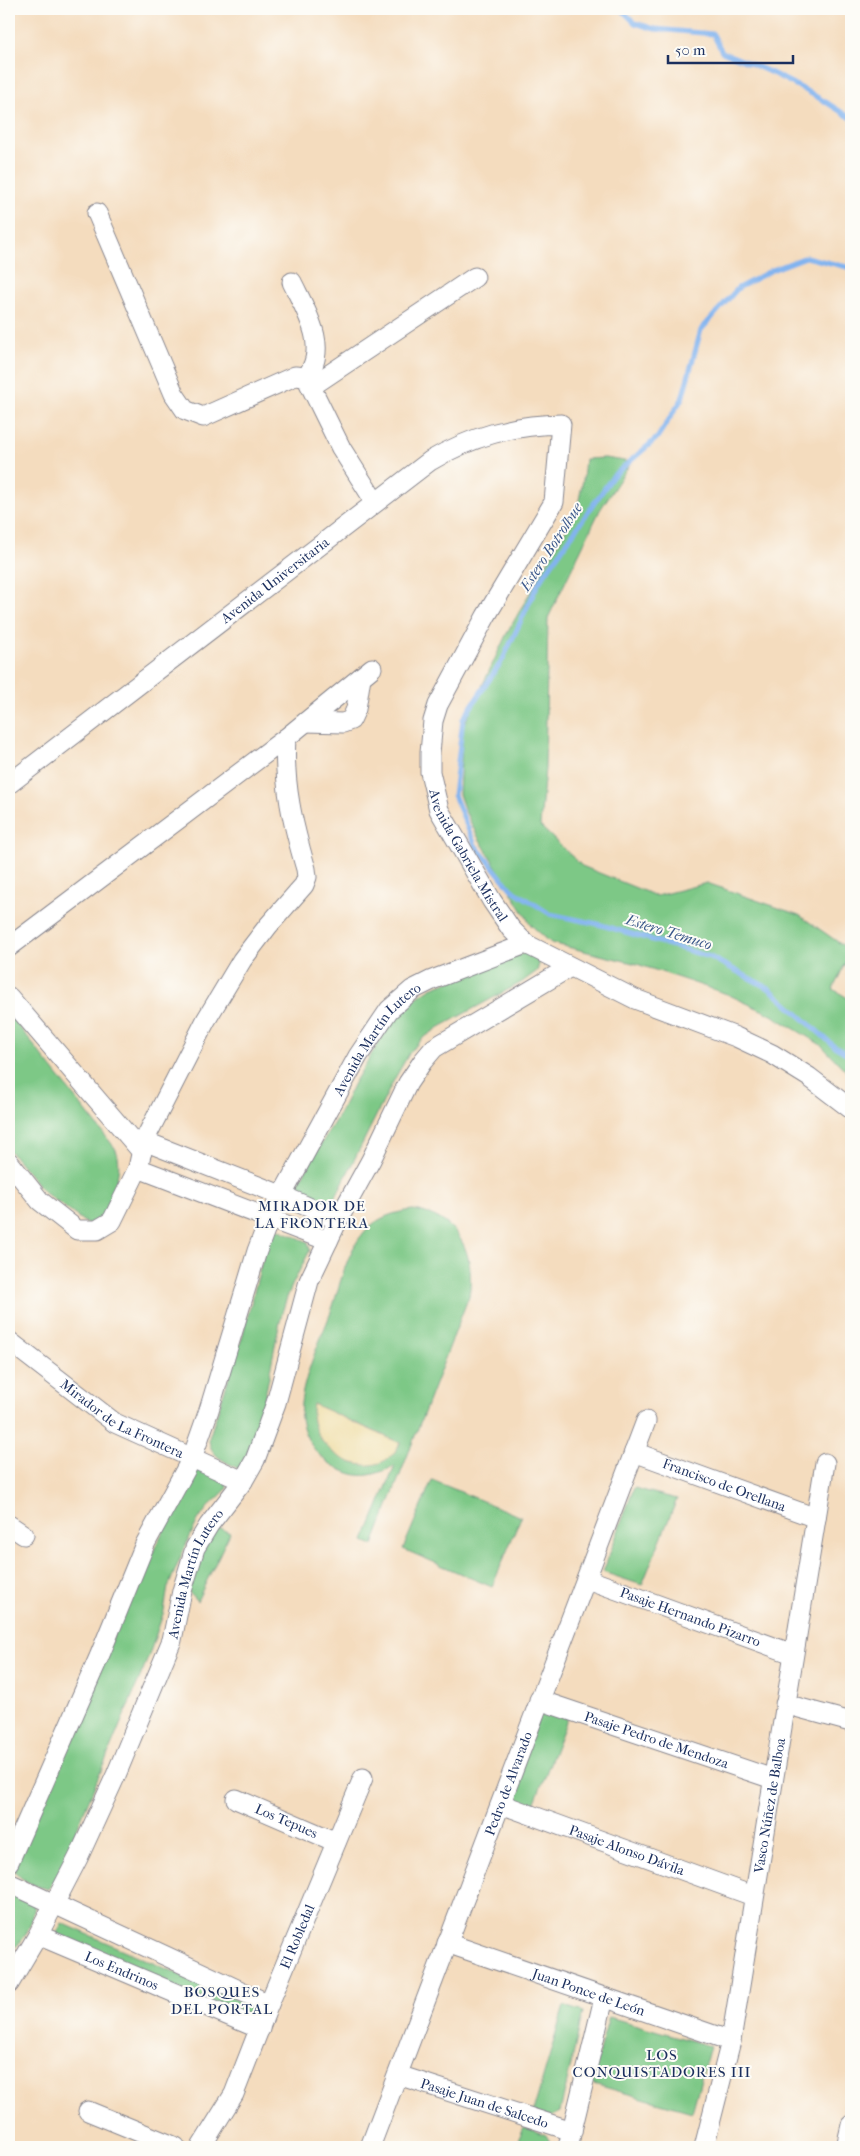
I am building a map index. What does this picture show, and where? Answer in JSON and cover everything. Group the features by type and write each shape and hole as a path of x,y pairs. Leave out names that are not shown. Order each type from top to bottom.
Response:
{"street":[{"path":"97,214 174,394 185,410 203,417 295,376 309,382 341,448 375,502"},
{"path":"309,382 475,277"},
{"path":"292,282 311,322 317,350 309,382"},
{"name":"Avenida Universitaria","path":"9,784 430,461 470,440 514,428 561,424"},
{"name":"Avenida Gabriela Mistral","path":"561,424 554,502 486,616 442,696 433,721 430,772 439,810 492,902 511,929 526,944 635,1000 736,1037 772,1054 809,1077 851,1109"},
{"path":"9,947 286,738 366,673 355,714 351,720 343,723 306,722"},
{"path":"9,1162 40,1200 77,1230 97,1230 112,1222 141,1154 206,1020 242,960 268,926 304,885 307,877 288,800 284,765 286,738"},
{"name":"Avenida Martín Lutero","path":"9,1862 99,1657 145,1544 192,1458 209,1410 257,1251 270,1217 358,1056 389,1010 412,990 432,980 526,944"},
{"name":"Avenida Martín Lutero","path":"9,1984 14,1964 38,1935 78,1858 116,1775 172,1640 184,1582 195,1548 209,1525 243,1481 262,1442 276,1403 309,1281 408,1083 434,1048 570,967"},
{"path":"9,997 141,1154 270,1217 328,1241"},
{"path":"141,1154 281,1195 338,1220"},
{"name":"Mirador de La Frontera","path":"9,1342 115,1423 243,1481"},
{"name":"Pedro de Alvarado","path":"370,2147 646,1421"},
{"name":"Francisco de Orellana","path":"634,1452 816,1518"},
{"name":"Vasco Núñez de Balboa","path":"704,2147 731,2040 825,1463"},
{"name":"Pasaje Hernando Pizarro","path":"587,1579 793,1654"},
{"name":"Pasaje Pedro de Mendoza","path":"539,1700 773,1779"},
{"path":"785,1704 851,1722"},
{"name":"El Robledal","path":"201,2147 234,2094 269,2004 364,1778"},
{"name":"Los Tepues","path":"236,1799 336,1842"},
{"name":"Pasaje Alonso Dávila","path":"500,1804 753,1896"},
{"path":"9,1883 269,2004"},
{"name":"Los Endrinos","path":"38,1935 260,2029"},
{"name":"Juan Ponce de León","path":"447,1943 731,2040"},
{"path":"570,2139 604,1998"},
{"name":"Pasaje Juan de Salcedo","path":"398,2075 570,2139"},
{"path":"88,2111 176,2147"},
{"path":"846,2147 851,2125"}],"green space":[{"path":"605,458 631,462 600,510 548,618 545,768 540,826 582,866 656,896 707,883 799,915 851,951 833,989 851,1000 851,1076 821,1045 770,1014 727,994 637,964 551,943 531,925 477,835 465,811 459,794 463,727 506,635 577,510 585,459"},
{"path":"527,952 540,961 537,971 522,982 438,1028 422,1039 410,1052 331,1206 329,1208 299,1198 296,1187 339,1114 354,1083 395,1016 407,1004 431,988"},
{"path":"9,1014 115,1148 118,1156 119,1165 116,1183 103,1217 87,1224 44,1192 9,1150"},
{"path":"413,1210 429,1214 442,1220 453,1229 461,1240 470,1266 469,1296 373,1545 364,1541 395,1466 371,1475 358,1475 334,1466 316,1452 308,1439 301,1418 301,1406 311,1364 331,1312 348,1259 358,1239 375,1222 387,1216","holes":["313,1404 400,1443 392,1455 379,1462 372,1464 350,1462"]},
{"path":"276,1228 308,1242 310,1250 292,1285 284,1306 262,1410 256,1430 239,1469 215,1454 209,1438 242,1338 267,1242"},
{"path":"199,1469 225,1482 226,1490 208,1507 198,1520 184,1549 168,1587 164,1611 148,1658 56,1879 48,1889 34,1885 18,1875 15,1867 116,1630 185,1485 195,1471"},
{"path":"432,1480 521,1517 492,1587 403,1549"},
{"path":"634,1488 677,1499 642,1585 603,1572"},
{"path":"217,1527 230,1533 197,1601 187,1590 195,1561"},
{"path":"543,1707 568,1717 531,1812 506,1802"},
{"path":"9,1894 16,1895 34,1904 34,1910 31,1923 24,1938 14,1948 9,1950"},
{"path":"62,1923 251,2006 246,2018 56,1935"},
{"path":"564,2006 583,2012 560,2112 550,2117 533,2112"},
{"name":"LOS CONQUISTADORES III","path":"609,2017 710,2046 692,2112 590,2083"},
{"path":"524,2127 546,2135 550,2142 548,2147 515,2147"}],"sand":[{"path":"313,1404 400,1443 390,1457 376,1464 360,1465 344,1460 330,1450 319,1437 313,1421"}],"waterway":[{"name":"Estero Botrolhue","path":"621,9 635,23 655,29 713,34 722,52 788,81 851,118"},
{"name":"Estero Botrolhue","path":"851,268 806,257 772,270 738,288 701,330 682,399 657,438 613,476 538,584 503,659 463,719 454,795 475,845 511,889 550,914 598,924 710,957 770,989 834,1046 851,1056"}],"district":[{"name":"MIRADOR DE LA FRONTERA","path":"312,1214"},
{"name":"BOSQUES DEL PORTAL","path":"222,2000"},
{"name":"LOS CONQUISTADORES III","path":"662,2064"}],"water label":[{"name":"Estero Temuco","path":"669,932"}]}
